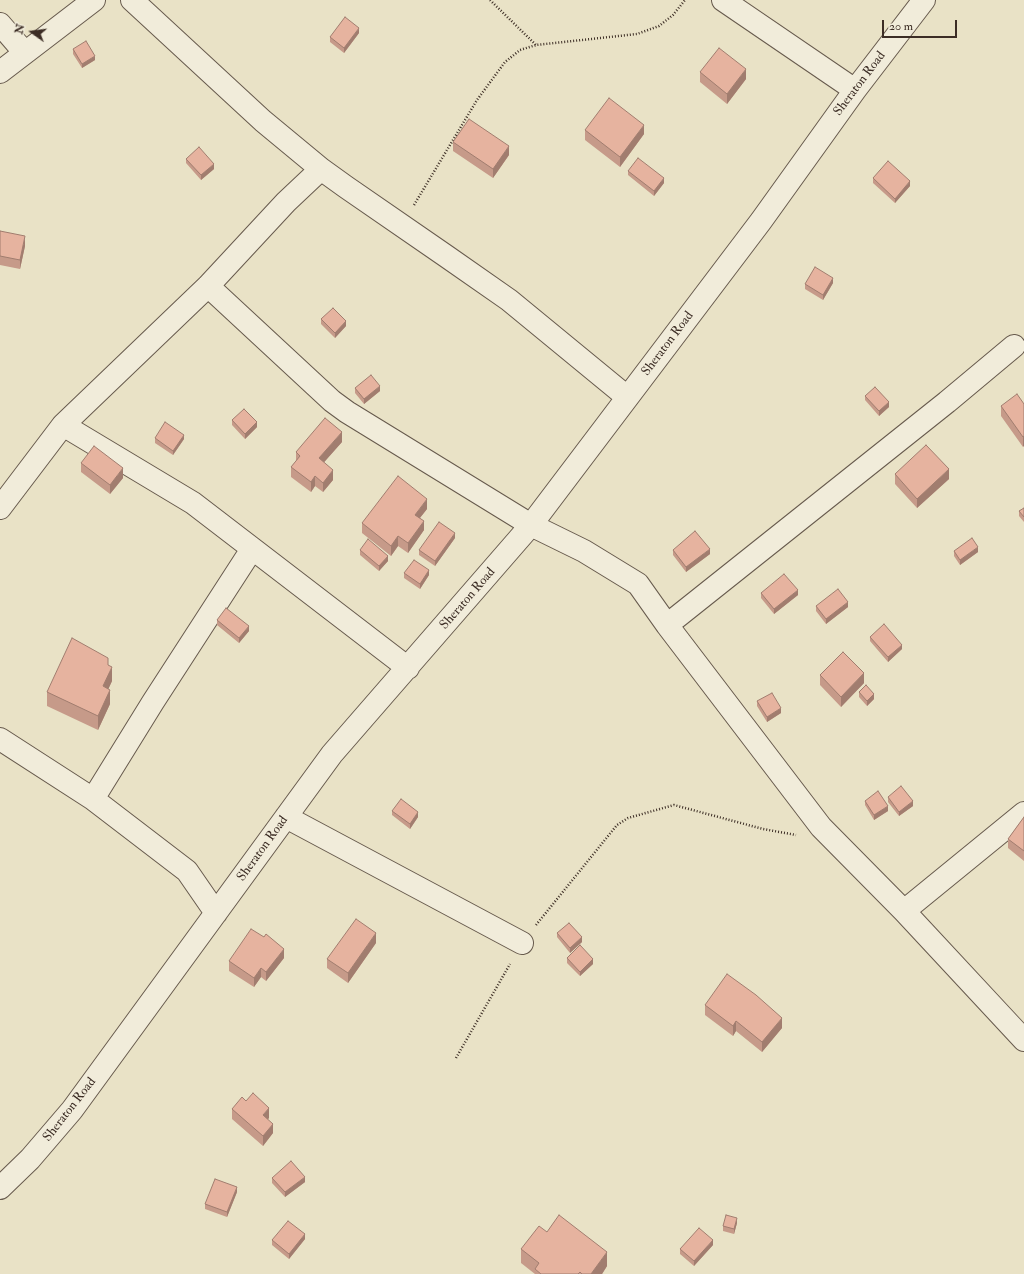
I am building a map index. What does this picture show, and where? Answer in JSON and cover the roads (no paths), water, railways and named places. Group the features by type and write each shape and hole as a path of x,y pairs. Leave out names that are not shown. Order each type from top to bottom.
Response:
{"street":[{"path":"0,72 94,0"},
{"path":"132,0 263,121 321,168 346,188 509,300 627,397"},
{"path":"723,0 855,90"},
{"name":"Sheraton Road","path":"0,1188 30,1159 72,1110 332,754 531,526 761,221 855,90 924,0"},
{"path":"0,24 24,53"},
{"path":"0,508 64,425 208,286 286,202 321,168"},
{"path":"208,286 332,401 347,412 531,526 584,551 638,584 667,625 821,827 904,911 1024,1040"},
{"path":"667,625 947,402 1014,346"},
{"path":"64,425 193,503 408,668"},
{"path":"92,799 252,549"},
{"path":"0,739 92,799 187,871 216,912"},
{"path":"904,911 1024,814"},
{"path":"286,818 522,943"}]}
